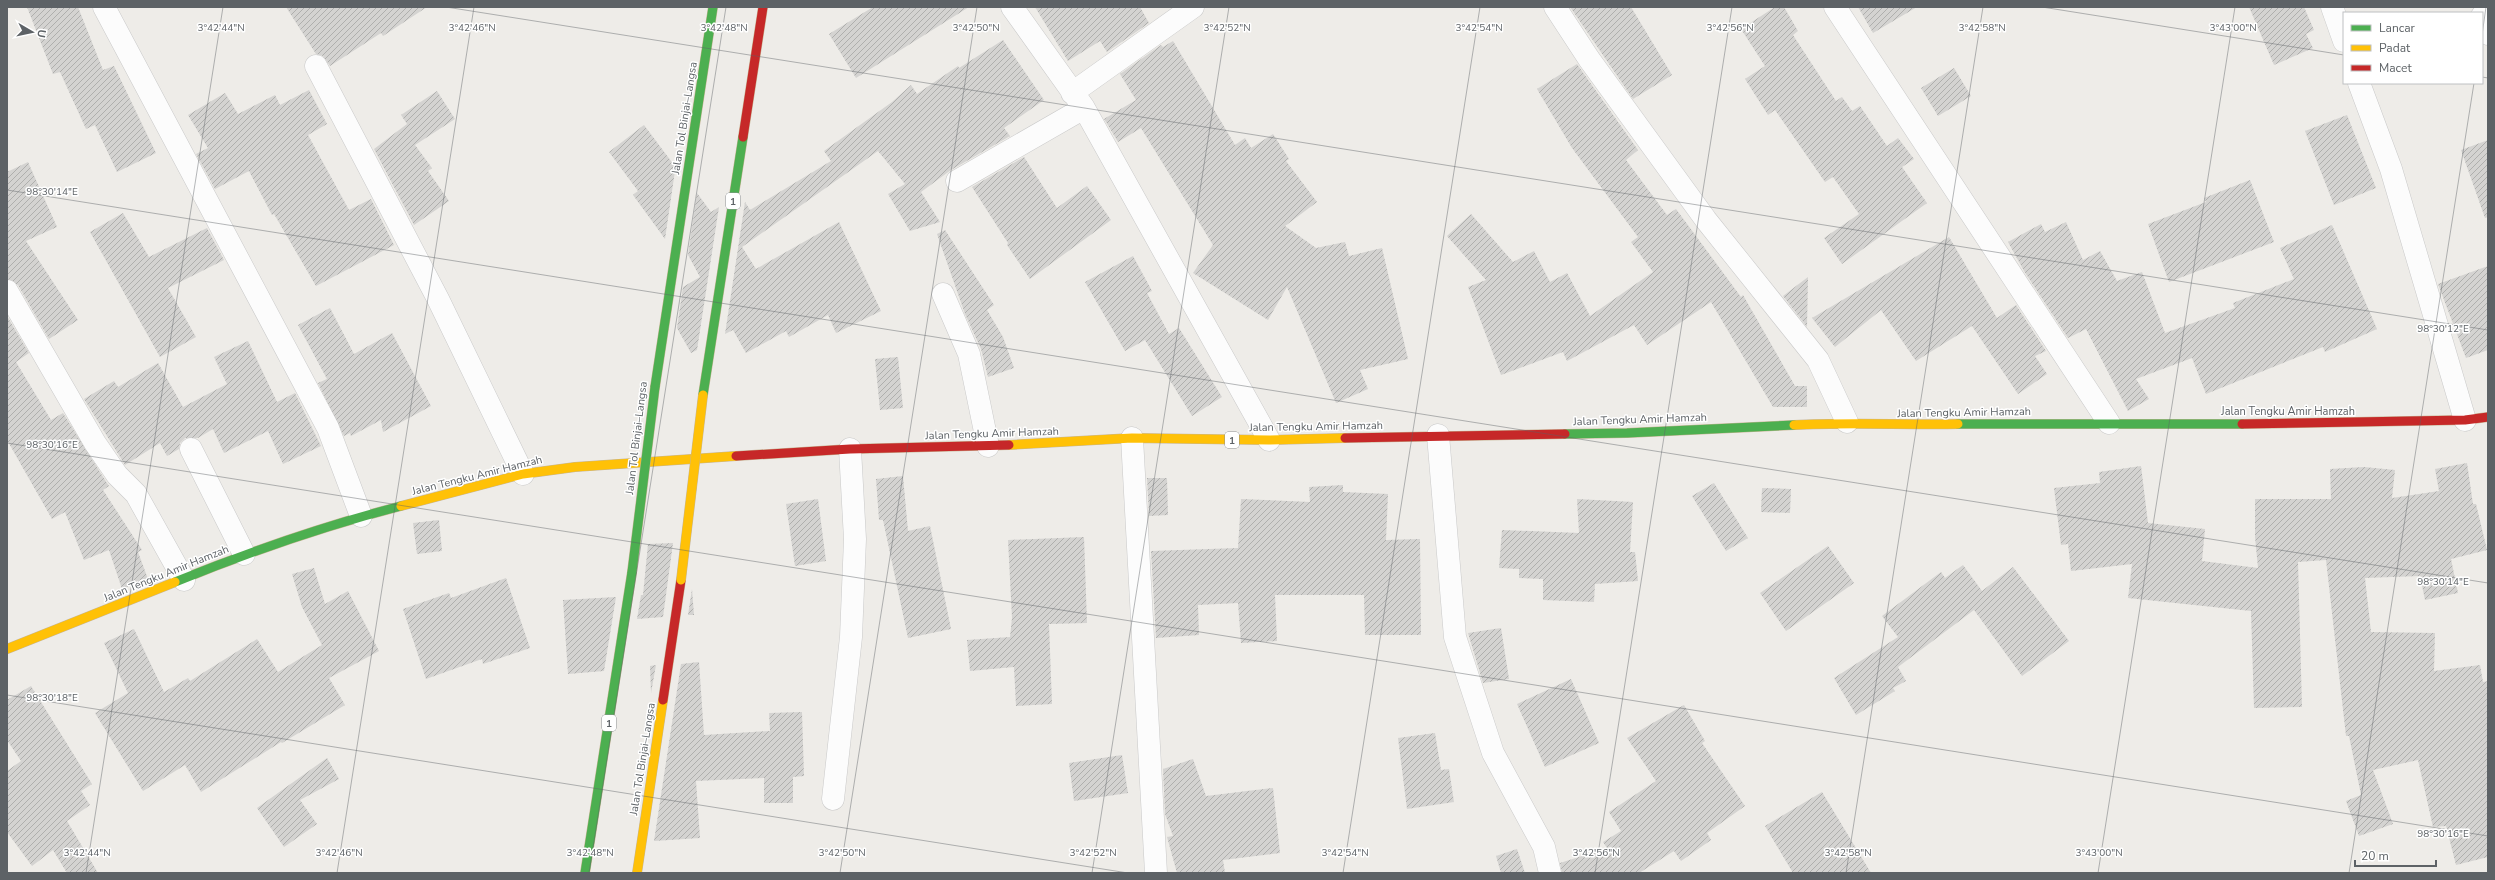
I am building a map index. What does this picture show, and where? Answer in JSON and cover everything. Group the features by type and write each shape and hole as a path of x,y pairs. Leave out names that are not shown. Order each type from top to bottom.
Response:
{"highway":[{"name":"Jalan Tol Binjai–Langsa","path":"586,873 632,572 655,387 713,7"},
{"name":"Jalan Tol Binjai–Langsa","path":"637,873 681,580 703,394 763,7"},
{"name":"Jalan Tengku Amir Hamzah","path":"7,649 184,580 244,554 361,516 523,474 633,462 850,449 988,446 1132,438 1269,440 1438,435 1627,433 1847,422 1891,425 2109,422 2310,424 2465,420 2488,417"}],"street":[{"path":"104,7 328,428 361,516"},
{"path":"1012,7 1078,101 1269,440"},
{"path":"957,181 1078,101 1193,7"},
{"path":"1555,7 1589,59 1706,220 1818,360 1847,422"},
{"path":"1835,7 2109,422"},
{"path":"2332,7 2343,38"},
{"path":"2483,19 2488,34"},
{"path":"316,66 438,299 523,474"},
{"path":"2359,84 2391,169 2465,420"},
{"path":"7,291 95,443 117,476 136,494 184,580"},
{"path":"943,294 969,354 988,446"},
{"path":"1438,435 1455,637 1493,752 1544,847 1550,873"},
{"path":"1132,438 1156,873"},
{"path":"190,449 244,554"},
{"path":"833,798 851,637 855,539 850,449"}],"building":[{"path":"27,7 78,7 103,70 114,66 156,153 117,172 95,125 86,129 60,72 53,74"},
{"path":"286,7 427,7 383,36 381,33 330,66 323,56 316,54"},
{"path":"873,7 969,7 856,78 829,34"},
{"path":"1035,7 1140,7 1149,23 1107,52 1100,41 1068,61"},
{"path":"1570,7 1631,7 1672,75 1633,99"},
{"path":"1775,7 1784,7 1798,31 1793,35 1836,101 1842,97 1852,111 1860,106 1887,146 1898,138 1914,159 1902,167 1927,203 1842,264 1824,238 1859,214 1833,177 1825,182 1775,110 1768,115 1745,79 1765,66 1741,29"},
{"path":"1858,7 1917,7 1873,33"},
{"path":"2249,7 2304,7 2314,30 2306,34 2313,48 2274,65"},
{"path":"1003,40 1044,100 1004,128 1010,136 951,170 921,192 940,222 910,231 888,194 905,184 878,151 742,247 756,269 839,222 881,311 836,333 828,315 789,337 786,331 746,353 733,330 725,334 745,202 750,210 831,161 824,151 892,102 911,85 917,94 958,66 959,68"},
{"path":"1173,41 1235,145 1245,138 1251,148 1273,134 1289,159 1286,161 1317,202 1285,226 1316,248 1345,242 1349,256 1382,248 1408,359 1360,370 1368,389 1336,403 1287,287 1268,320 1193,273 1213,245 1141,128 1118,142 1104,119 1136,100 1120,74 1161,45 1163,47"},
{"path":"1577,64 1638,150 1626,160 1667,215 1676,209 1741,297 1743,295 1795,386 1807,386 1807,407 1773,407 1711,302 1647,345 1634,325 1567,361 1563,352 1501,375 1468,287 1486,280 1447,236 1471,214 1513,262 1534,251 1550,282 1567,273 1590,316 1653,272 1631,242 1638,237 1572,148 1537,89"},
{"path":"1954,68 1971,96 1938,116 1921,88"},
{"path":"309,90 327,124 308,135 349,210 371,199 394,245 316,286 274,214 272,215 249,171 215,189 196,154 208,148 188,115 225,93 238,114 275,95 280,105"},
{"path":"437,91 455,119 415,145 432,168 428,171 449,201 414,225 374,149 407,124 401,115"},
{"path":"2347,115 2376,188 2334,205 2305,131"},
{"path":"644,125 674,165 676,164 665,239 633,195 638,191 609,152"},
{"path":"2488,140 2488,217 2485,218 2461,150"},
{"path":"1024,157 1057,208 1087,186 1111,220 1030,279 1007,245 1008,243 972,187"},
{"path":"28,162 57,227 26,241 78,320 49,339 18,285 7,279 7,172"},
{"path":"2250,180 2274,242 2169,282 2148,224 2206,202 2204,198"},
{"path":"697,193 711,212 719,207 697,350 691,353 677,328 683,287 700,277 688,255"},
{"path":"123,213 149,257 207,228 224,260 168,288 196,337 160,357 90,232"},
{"path":"2066,222 2083,260 2100,251 2117,281 2142,272 2165,333 2235,308 2233,303 2294,279 2280,248 2332,225 2377,329 2325,352 2323,347 2206,394 2192,358 2136,379 2149,399 2128,411 2086,329 2068,338 2024,271 2008,242 2041,224 2045,232"},
{"path":"945,230 994,305 987,310 1003,337 1014,368 988,377 981,349 965,314 937,234"},
{"path":"1949,237 1997,318 2016,305 2046,351 2035,356 2047,374 2018,394 1972,326 1916,361 1881,310 1835,347 1812,318"},
{"path":"1133,256 1152,291 1147,293 1169,334 1179,328 1222,397 1192,416 1145,340 1125,351 1085,282"},
{"path":"2488,266 2488,350 2466,358 2438,284"},
{"path":"1808,277 1807,327 1783,296"},
{"path":"330,308 354,354 392,333 431,406 383,432 381,420 351,436 350,433 344,436 318,383 327,379 298,325"},
{"path":"7,316 29,353 16,362 51,420 63,413 109,486 103,490 142,550 138,552 148,579 122,589 109,550 84,560 65,512 52,519 7,440"},
{"path":"248,341 277,402 295,393 321,446 283,464 268,431 224,453 213,429 198,438 185,438 180,443 179,449 167,456 160,443 125,465 84,399 114,381 118,387 158,363 183,407 227,384 214,357"},
{"path":"898,357 903,408 880,410 875,359"},
{"path":"2467,463 2473,504 2476,504 2487,550 2451,559 2458,593 2425,600 2420,576 2365,578 2371,632 2435,633 2434,671 2480,665 2483,682 2488,681 2488,857 2456,865 2446,826 2433,827 2418,760 2373,770 2393,824 2359,836 2346,801 2361,795 2349,736 2346,736 2326,560 2298,562 2302,707 2254,708 2251,611 2128,598 2132,564 2071,571 2068,544 2061,545 2054,488 2100,483 2099,472 2141,466 2148,523 2205,529 2202,561 2258,568 2255,537 2255,499 2331,499 2330,469 2364,467 2395,470 2392,498 2439,491 2435,469"},
{"path":"903,476 908,531 930,526 951,629 908,638 883,520 879,520 876,479"},
{"path":"1147,478 1167,478 1168,515 1149,516"},
{"path":"1714,483 1748,538 1726,551 1692,496"},
{"path":"1343,485 1343,492 1388,494 1386,540 1420,539 1421,635 1365,635 1364,595 1275,595 1277,641 1241,643 1238,603 1198,605 1199,635 1156,638 1151,551 1238,548 1241,499 1310,502 1309,487"},
{"path":"1762,488 1791,489 1790,513 1761,512"},
{"path":"818,499 826,561 795,566 786,504"},
{"path":"1577,499 1633,502 1630,552 1635,552 1638,581 1595,584 1594,602 1543,600 1543,579 1519,578 1519,569 1499,568 1502,530 1579,533"},
{"path":"439,520 442,551 417,554 413,523"},
{"path":"1084,537 1087,623 1049,624 1052,704 1016,706 1014,667 970,671 967,640 1010,637 1012,618 1008,540"},
{"path":"673,543 663,617 637,619 641,595 643,595 648,544"},
{"path":"1828,546 1854,583 1786,631 1760,593"},
{"path":"1963,565 1982,591 2013,567 2069,641 2022,676 1974,610 1898,667 1906,681 1893,688 1895,691 1856,715 1834,678 1898,637 1882,616 1941,572 1945,578"},
{"path":"314,568 325,604 348,591 379,651 329,678 345,705 282,743 281,742 201,792 185,765 143,791 95,713 128,693 104,643 134,629 164,692 188,678 190,681 257,639 278,672 322,645 302,607 292,574"},
{"path":"506,578 530,648 483,664 482,659 426,679 403,609 449,593 451,598"},
{"path":"692,589 694,615 688,615"},
{"path":"616,597 604,671 568,674 563,600"},
{"path":"1501,628 1509,679 1483,683 1468,633"},
{"path":"699,662 704,735 770,731 769,713 802,712 804,776 793,777 793,803 764,803 764,778 696,781 700,838 654,841 681,664"},
{"path":"656,665 651,693 650,666"},
{"path":"1571,679 1599,743 1545,767 1517,704"},
{"path":"31,686 92,784 81,791 90,805 67,821 98,873 67,873 53,850 32,866 7,832 7,771 21,761 7,740 7,700"},
{"path":"1684,705 1705,741 1702,743 1745,806 1707,833 1711,840 1681,861 1674,851 1639,873 1562,873 1560,863 1607,848 1603,842 1621,831 1609,812 1656,781 1627,738"},
{"path":"1435,733 1441,770 1449,769 1454,802 1407,809 1398,738"},
{"path":"1122,755 1128,793 1074,801 1069,763"},
{"path":"327,758 339,779 300,800 317,824 284,847 257,808"},
{"path":"1193,759 1206,796 1273,788 1280,853 1223,860 1225,873 1177,873 1167,837 1173,836 1165,814 1163,769"},
{"path":"1822,792 1871,873 1793,873 1765,826"},
{"path":"1517,849 1525,873 1501,873 1496,856"}],"traffic: fast":[{"path":"655,387 713,7"},
{"path":"703,395 743,137"},
{"path":"632,572 655,387"},
{"path":"1958,424 2242,424"},
{"path":"1565,434 1627,433 1794,425"},
{"path":"175,582 287,540 401,506"},
{"path":"585,873 632,572"}],"traffic: slow":[{"path":"681,580 703,395"},
{"path":"1794,425 1958,424"},
{"path":"1009,445 1132,438 1269,440 1345,438"},
{"path":"401,506 523,474 575,467 736,456"},
{"path":"7,649 175,582"},
{"path":"637,873 663,700"}],"traffic: jam":[{"path":"743,137 763,7"},
{"path":"2242,424 2465,420 2488,417"},
{"path":"1345,438 1565,434"},
{"path":"736,456 850,449 1009,445"},
{"path":"663,700 681,580"}]}
